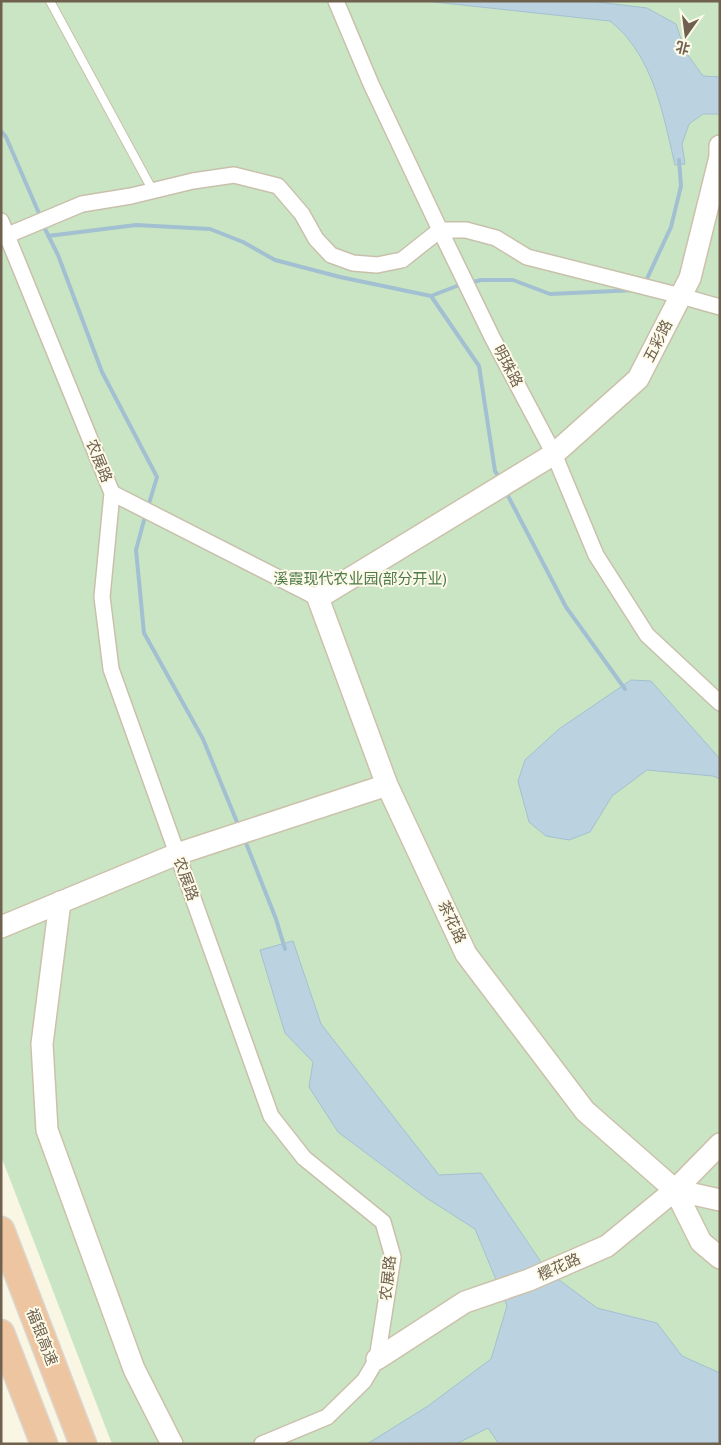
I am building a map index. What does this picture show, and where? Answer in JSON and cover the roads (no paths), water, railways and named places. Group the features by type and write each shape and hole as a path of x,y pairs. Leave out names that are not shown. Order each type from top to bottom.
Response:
{"highway":[{"name":"福银高速","path":"1,1230 83,1444"},
{"path":"1,1333 43,1444"},
{"path":"1,1372 43,1444"}],"street":[{"name":"明珠路","path":"336,1 371,84 469,291 554,454 596,555 646,635 720,703"},
{"name":"五彩路","path":"318,598 554,454 638,379 690,278 720,157 720,146"},
{"path":"8,235 82,204 153,191 193,181 234,175 278,186 302,214 316,239 331,255 353,263 377,265 402,260 440,230 466,230 496,238 527,257 720,307"},
{"name":"农展路","path":"1,221 112,493 102,597 111,669 271,1116 304,1158 383,1222 393,1257 377,1359 364,1381 327,1417 262,1444"},
{"path":"112,493 318,598"},
{"name":"茶花路","path":"318,598 387,785 466,954 585,1111 675,1190"},
{"path":"1,927 177,854 387,785"},
{"path":"60,902 42,1044 47,1130 134,1369 172,1444"},
{"name":"樱花路","path":"377,1359 465,1302 529,1280 607,1246 675,1190 720,1144"},
{"path":"675,1190 720,1200"},
{"path":"675,1190 701,1242 720,1258"}],"lane":[{"path":"50,1 153,191"}],"water":[{"path":"425,1 589,1 647,8 676,24 685,51 703,76 720,77 720,114 703,114 689,124 682,144 685,164 675,165 659,100 647,68 627,37 610,21"},
{"path":"631,680 651,681 720,759 720,779 713,776 647,770 612,796 590,832 569,840 546,836 529,822 518,781 525,760 559,729"},
{"path":"293,941 321,1024 439,1175 481,1173 547,1271 597,1308 657,1323 682,1356 720,1373 720,1444 499,1444 488,1428 458,1443 367,1444 428,1406 491,1359 507,1306 475,1229 425,1197 338,1132 309,1087 313,1062 285,1033 260,950"}],"waterway":[{"path":"1,131 6,137 41,218"},
{"path":"645,283 671,227 681,186 679,160"},
{"path":"43,225 58,255 102,372 157,477 148,507"},
{"path":"48,236 136,225 210,229 243,242 275,260 340,277 431,296 462,284"},
{"path":"469,283 481,280 513,280 550,294 636,290"},
{"path":"431,296 479,366 495,471 500,479"},
{"path":"506,492 566,607 625,689"},
{"path":"146,513 136,550 144,633 203,739 239,827"},
{"path":"244,838 276,919 285,949"}],"park label":[{"name":"溪霞现代农业园(部分开业)","path":"360,579"}]}
